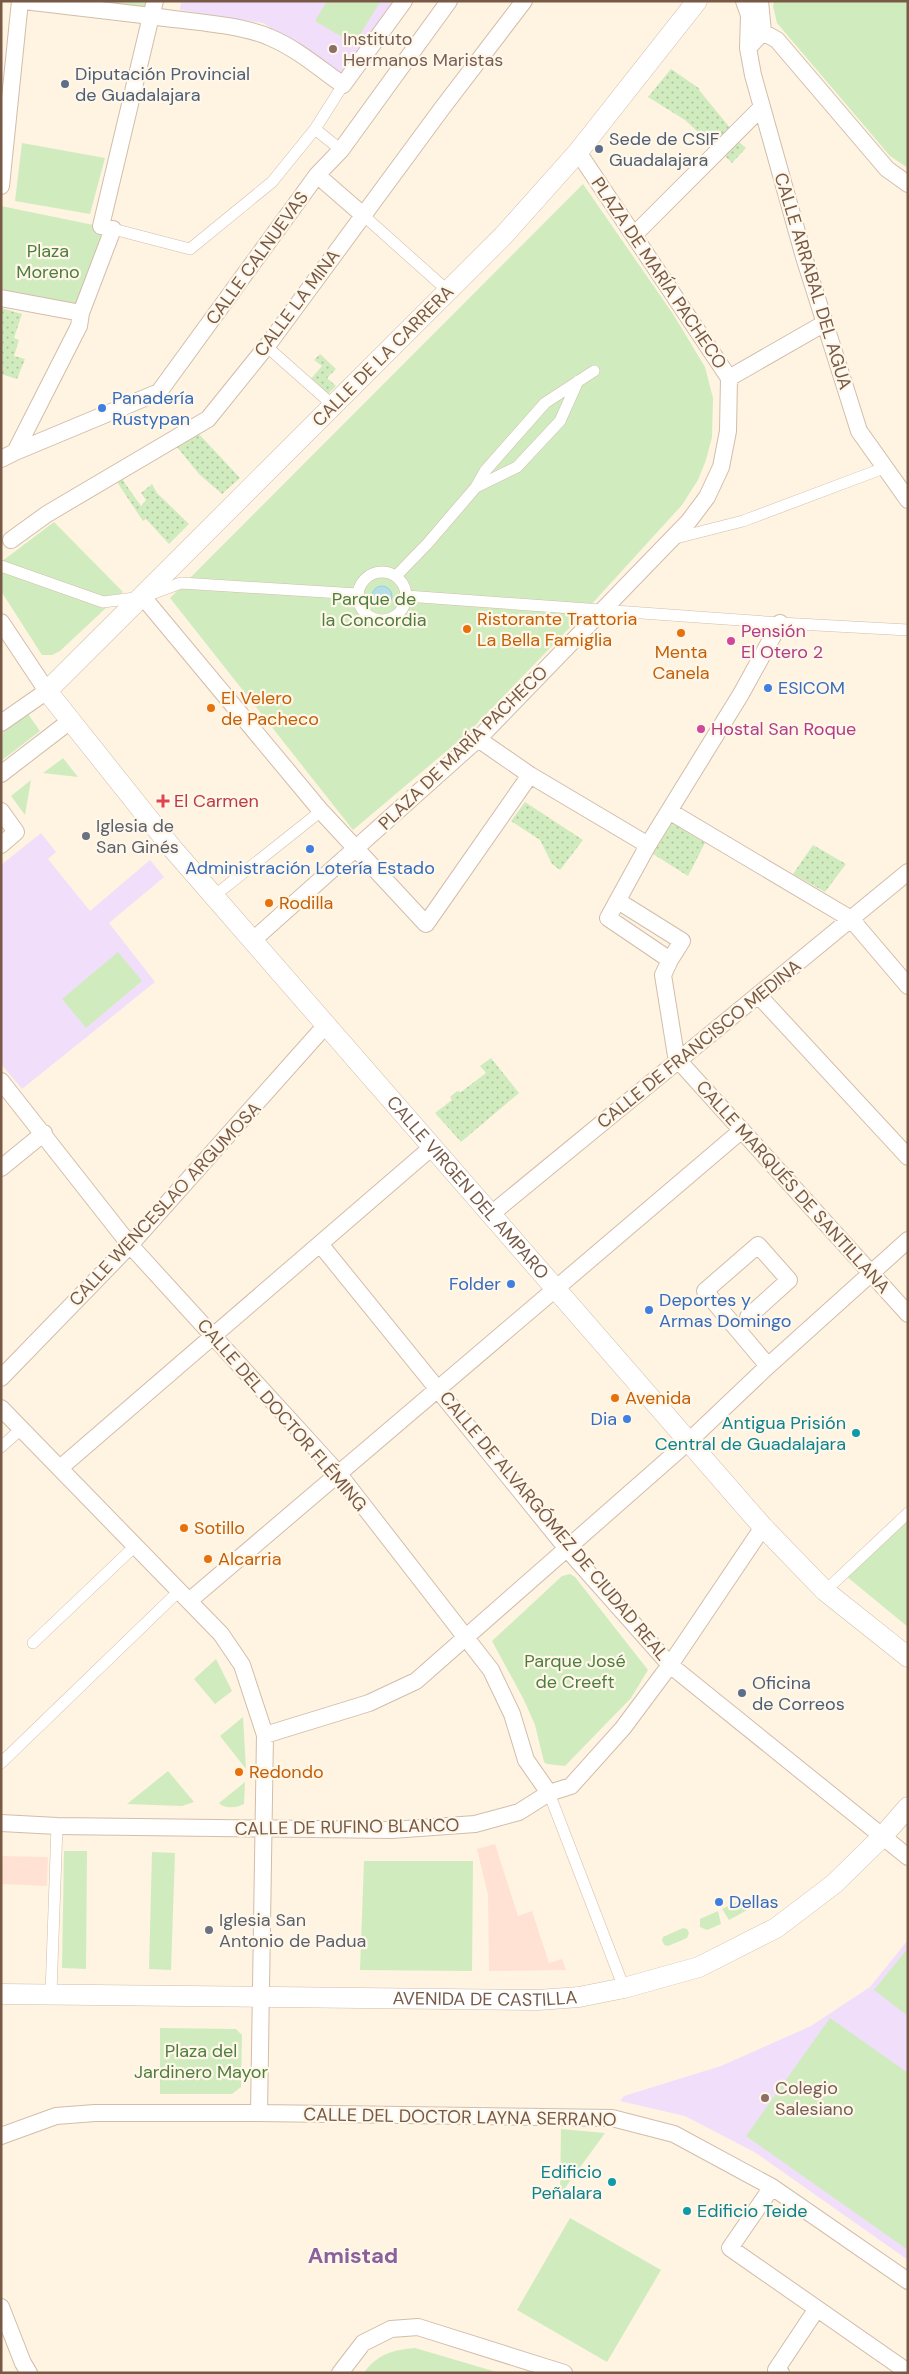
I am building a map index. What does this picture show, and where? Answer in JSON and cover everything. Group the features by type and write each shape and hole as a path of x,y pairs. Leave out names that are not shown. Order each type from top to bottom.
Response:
{"street":[{"path":"1,186 20,1"},
{"path":"24,1 153,9 247,30 267,36 291,47 343,85"},
{"path":"107,228 190,249 272,182 315,129 343,85 404,1"},
{"name":"CALLE CALNUEVAS","path":"8,456 159,392 317,176 340,150 449,1"},
{"name":"CALLE LA MINA","path":"11,540 47,514 208,418 266,346 524,1"},
{"name":"CALLE DE LA CARRERA","path":"47,691 503,236 578,152 697,1"},
{"name":"CALLE ARRABAL DEL AGUA","path":"744,1 750,15 748,48 762,107 825,323 859,431 908,500"},
{"path":"760,1 770,36 887,169 908,184"},
{"path":"770,1 770,36"},
{"path":"8,456 79,326 81,312 107,228 153,9"},
{"path":"748,48 770,36"},
{"path":"634,235 762,107"},
{"path":"315,129 340,150"},
{"name":"PLAZA DE MARÍA PACHECO","path":"252,941 478,739 672,539 707,497 721,467 728,431 729,378 578,152"},
{"path":"317,176 448,291"},
{"path":"1,298 81,312"},
{"path":"729,378 825,323"},
{"path":"266,346 327,400"},
{"path":"396,576 476,488 485,470 545,403 594,371"},
{"path":"476,488 517,467 560,421 578,381"},
{"path":"672,539 743,521 884,468"},
{"path":"1,566 103,602 143,597 181,583 358,594"},
{"path":"382,572 396,576 403,585 406,596 402,609 391,618 379,620 368,616 360,606 358,594 360,584 367,576 382,572"},
{"path":"406,596 780,623 908,630"},
{"path":"143,597 321,811 358,848 426,924 530,775"},
{"path":"1,622 47,691 1,723"},
{"path":"670,960 608,918 648,845 741,694 780,623"},
{"name":"CALLE VIRGEN DEL AMPARO","path":"47,691 172,848 431,1148 763,1527 825,1590 908,1657"},
{"path":"1,774 70,721"},
{"path":"478,739 530,775 648,845"},
{"path":"1,811 16,832 1,845"},
{"path":"214,896 321,811"},
{"path":"669,811 851,919 908,986"},
{"name":"CALLE DE FRANCISCO MEDINA","path":"490,1215 908,872"},
{"path":"618,901 682,941 663,975 677,1061"},
{"path":"759,996 908,1156"},
{"name":"CALLE WENCESLAO ARGUMOSA","path":"1,1378 130,1245 325,1026"},
{"name":"CALLE MARQUÉS DE SANTILLANA","path":"677,1061 908,1314"},
{"name":"CALLE DEL DOCTOR FLÉMING","path":"1,1081 44,1133 130,1245 338,1473 491,1670 512,1714 526,1760 549,1793"},
{"path":"1,1763 184,1596 338,1473 438,1387 474,1360 742,1130"},
{"path":"1,1168 44,1133"},
{"path":"60,1468 431,1148"},
{"path":"265,1734 369,1703 416,1682 568,1550 908,1240"},
{"name":"CALLE DE ALVARGÓMEZ DE CIUDAD REAL","path":"320,1244 438,1387 568,1550 670,1666 908,1858"},
{"path":"748,1317 789,1280 758,1244 705,1291 768,1366"},
{"path":"1,1408 134,1547 221,1634 242,1665 265,1734 259,2112"},
{"path":"1,1447 21,1428"},
{"path":"825,1590 908,1513"},
{"name":"CALLE DE RUFINO BLANCO","path":"1,1823 57,1826 264,1830 392,1830 475,1824 519,1812 549,1793 571,1786 623,1728 670,1666 763,1527"},
{"path":"33,1643 134,1547"},
{"path":"549,1793 624,1988"},
{"name":"AVENIDA DE CASTILLA","path":"1,1994 51,1993 260,1998 538,2000 579,1997 624,1988 699,1966 776,1928 834,1884 882,1837 908,1807"},
{"path":"51,1993 57,1826"},
{"name":"CALLE DEL DOCTOR LAYNA SERRANO","path":"1,2136 56,2116 95,2113 259,2112 612,2118 674,2134 772,2187 908,2281"},
{"path":"772,2187 730,2248 816,2310 908,2372"},
{"path":"1,2307 23,2363 29,2373"},
{"path":"781,2373 776,2370 816,2310"},
{"path":"340,2373 363,2343 391,2328 418,2327 564,2373"}],"shaded area":[{"name":"Instituto Hermanos Maristas","path":"181,1 397,1 344,75 263,23 180,10"},
{"path":"41,833 56,852 48,859 90,911 150,860 164,877 109,923 155,982 22,1089 1,1064 1,865"},
{"path":"495,1844 518,1916 532,1911 549,1963 562,1959 566,1970 489,1971 488,1895 477,1849"},
{"path":"1,1856 48,1857 47,1886 1,1884"},
{"name":"Colegio Salesiano","path":"908,1940 908,2260 756,2153 685,2116 620,2101 624,2096 721,2066 811,2026 870,1987"}],"green space":[{"path":"24,1 155,1 151,16"},
{"path":"327,1 381,1 354,44 315,21"},
{"path":"774,1 908,1 908,168 890,156 777,23 773,6"},
{"path":"671,69 700,89 731,129 713,146 685,120 648,97"},
{"path":"739,142 746,148 732,163 724,155"},
{"path":"22,143 105,158 90,214 15,201"},
{"name":"Parque de la Concordia","path":"583,184 673,314 705,367 713,398 712,437 706,460 698,480 682,505 579,618 468,733 353,830 170,598"},
{"name":"Plaza Moreno","path":"1,206 113,229 81,313 1,298"},
{"path":"1,308 22,314 14,338 19,340 14,356 25,359 17,379 1,374"},
{"path":"320,354 336,369 327,378 336,386 326,396 309,381 322,366 314,360"},
{"path":"198,433 240,478 222,494 199,474 177,447"},
{"path":"122,479 141,506 146,500 141,493 152,484 157,493 189,524 169,544 146,519 143,521 117,482"},
{"path":"54,522 123,592 60,651 52,655 42,655 1,591 1,562"},
{"path":"28,714 40,731 1,761 1,734"},
{"path":"62,759 78,777 43,773"},
{"path":"31,780 25,815 11,796"},
{"path":"525,802 583,840 560,870 552,864 540,840 511,821"},
{"path":"672,823 705,843 688,876 653,854"},
{"path":"813,845 846,864 825,892 793,874"},
{"path":"118,952 142,981 86,1028 62,999"},
{"path":"491,1058 519,1093 461,1142 435,1113 452,1100 450,1097 457,1091 461,1092 486,1073 480,1066"},
{"path":"908,1518 908,1627 846,1576"},
{"name":"Parque José de Creeft","path":"570,1574 575,1577 648,1670 631,1698 565,1766 544,1762 535,1725 524,1700 492,1641 562,1576"},
{"path":"216,1659 232,1691 215,1704 194,1679"},
{"path":"243,1717 246,1769 220,1736"},
{"path":"168,1771 194,1802 182,1806 127,1804"},
{"path":"245,1782 244,1804 231,1807 219,1803"},
{"path":"64,1851 87,1851 86,1969 62,1968"},
{"path":"152,1852 175,1853 171,1970 149,1969"},
{"path":"364,1861 473,1861 472,1971 360,1970"},
{"path":"745,1898 752,1906 751,1908 729,1920 722,1909"},
{"path":"718,1911 721,1924 707,1930 700,1927 700,1919"},
{"path":"683,1928 687,1929 689,1933 687,1938 668,1946 664,1945 663,1937"},
{"path":"908,1948 908,2016 874,1990"},
{"path":"830,2018 908,2073 908,2250 746,2136"},
{"name":"Plaza del Jardinero Mayor","path":"160,2028 236,2029 242,2035 241,2087 232,2094 160,2094"},
{"path":"561,2129 605,2133 560,2195"},
{"path":"570,2218 661,2270 607,2362 517,2310"},
{"path":"415,2348 500,2373 364,2373 374,2361 386,2354"}],"water":[{"path":"382,586 389,589 392,596 389,603 382,606 375,603 372,596 375,589"}],"place":[{"name":"Instituto Hermanos Maristas","path":"333,49"},
{"name":"Diputación Provincial de Guadalajara","path":"65,84"},
{"name":"Sede de CSIF Guadalajara","path":"599,149"},
{"name":"Panadería Rustypan","path":"102,408"},
{"name":"Ristorante Trattoria La Bella Famiglia","path":"467,629"},
{"name":"Menta Canela","path":"681,633"},
{"name":"Pensión El Otero 2","path":"731,641"},
{"name":"ESICOM","path":"768,688"},
{"name":"El Velero de Pacheco","path":"211,708"},
{"name":"Hostal San Roque","path":"701,729"},
{"name":"El Carmen","path":"163,801"},
{"name":"Iglesia de San Ginés","path":"86,836"},
{"name":"Administración Lotería Estado","path":"310,849"},
{"name":"Rodilla","path":"269,903"},
{"name":"Folder","path":"511,1284"},
{"name":"Deportes y Armas Domingo","path":"649,1310"},
{"name":"Avenida","path":"615,1398"},
{"name":"Dia","path":"627,1419"},
{"name":"Antigua Prisión Central de Guadalajara","path":"856,1433"},
{"name":"Sotillo","path":"184,1528"},
{"name":"Alcarria","path":"208,1559"},
{"name":"Oficina de Correos","path":"742,1693"},
{"name":"Redondo","path":"239,1772"},
{"name":"Dellas","path":"719,1902"},
{"name":"Iglesia San Antonio de Padua","path":"209,1930"},
{"name":"Colegio Salesiano","path":"765,2098"},
{"name":"Edificio Peñalara","path":"612,2182"},
{"name":"Edificio Teide","path":"687,2211"}],"district":[{"name":"Amistad","path":"353,2255"}]}
